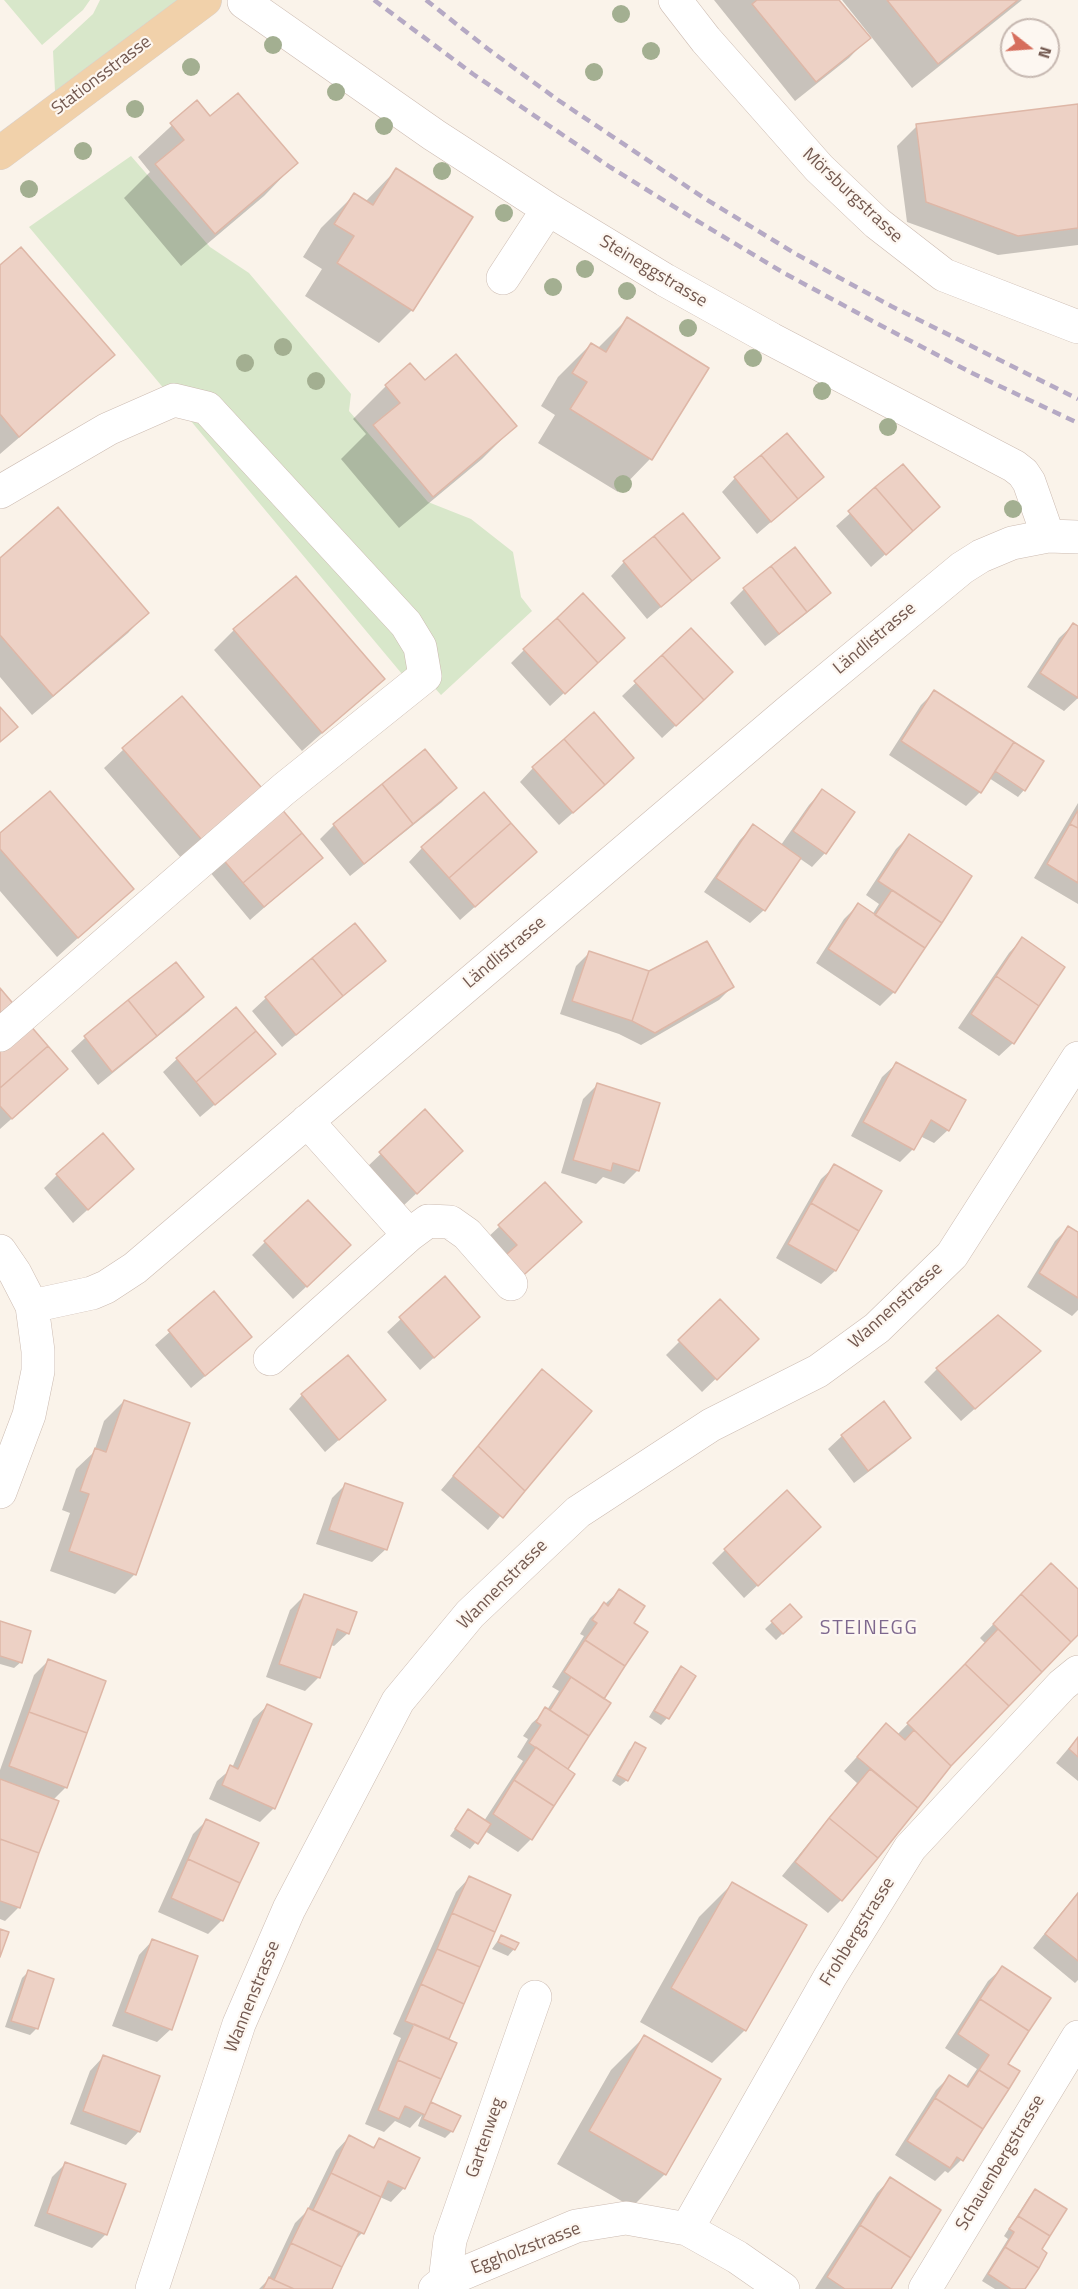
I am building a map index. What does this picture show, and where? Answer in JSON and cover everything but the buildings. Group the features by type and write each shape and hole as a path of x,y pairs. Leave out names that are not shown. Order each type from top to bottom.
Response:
{"main road":[{"name":"Stationsstrasse","path":"0,153 205,0"}],"street":[{"name":"Mörsburgstrasse","path":"675,0 706,40 819,168 877,223 944,275 1078,327"},
{"name":"Steineggstrasse","path":"244,2 434,135 548,209 736,320 1014,466 1023,473 1063,537 1012,543 981,556 962,568"},
{"path":"503,278 548,209"},
{"path":"0,492 108,429 174,400 207,408 406,624 420,647 425,676 284,789 0,1035"},
{"name":"Ländlistrasse","path":"32,1306 92,1293 121,1279 788,712 962,568"},
{"name":"Wannenstrasse","path":"152,2289 239,2024 289,1909 398,1701 470,1614 578,1512 711,1425 819,1371 877,1328 952,1256 1078,1058"},
{"path":"307,1120 409,1235"},
{"path":"270,1359 409,1235 428,1221 450,1222 467,1234 511,1284"},
{"path":"0,1251 15,1273 32,1306 38,1352 35,1392 21,1439 0,1492"},
{"name":"Frohbergstrasse","path":"687,2229 830,1977 910,1848 1062,1685 1078,1672"},
{"name":"Gartenweg","path":"440,2285 450,2240 535,1997"},
{"name":"Schauenbergstrasse","path":"925,2289 1078,2037"},
{"name":"Eggholzstrasse","path":"440,2285 576,2226 626,2218 687,2229 737,2257 783,2289"}],"green space":[{"path":"4,0 90,0 83,10 42,45"},
{"path":"100,0 205,0 56,111 53,51 93,14"},
{"path":"131,156 210,247 249,273 351,394 349,411 428,502 471,519 513,552 521,597 532,611 441,695 425,677 412,686 29,227"}],"railway":[{"path":"374,0 473,74 610,167 694,219 784,273 878,324 972,373 1078,423"},
{"path":"426,0 558,100 704,198 796,254 891,306 1078,399"}],"district":[{"name":"STEINEGG","path":"869,1629"}]}
